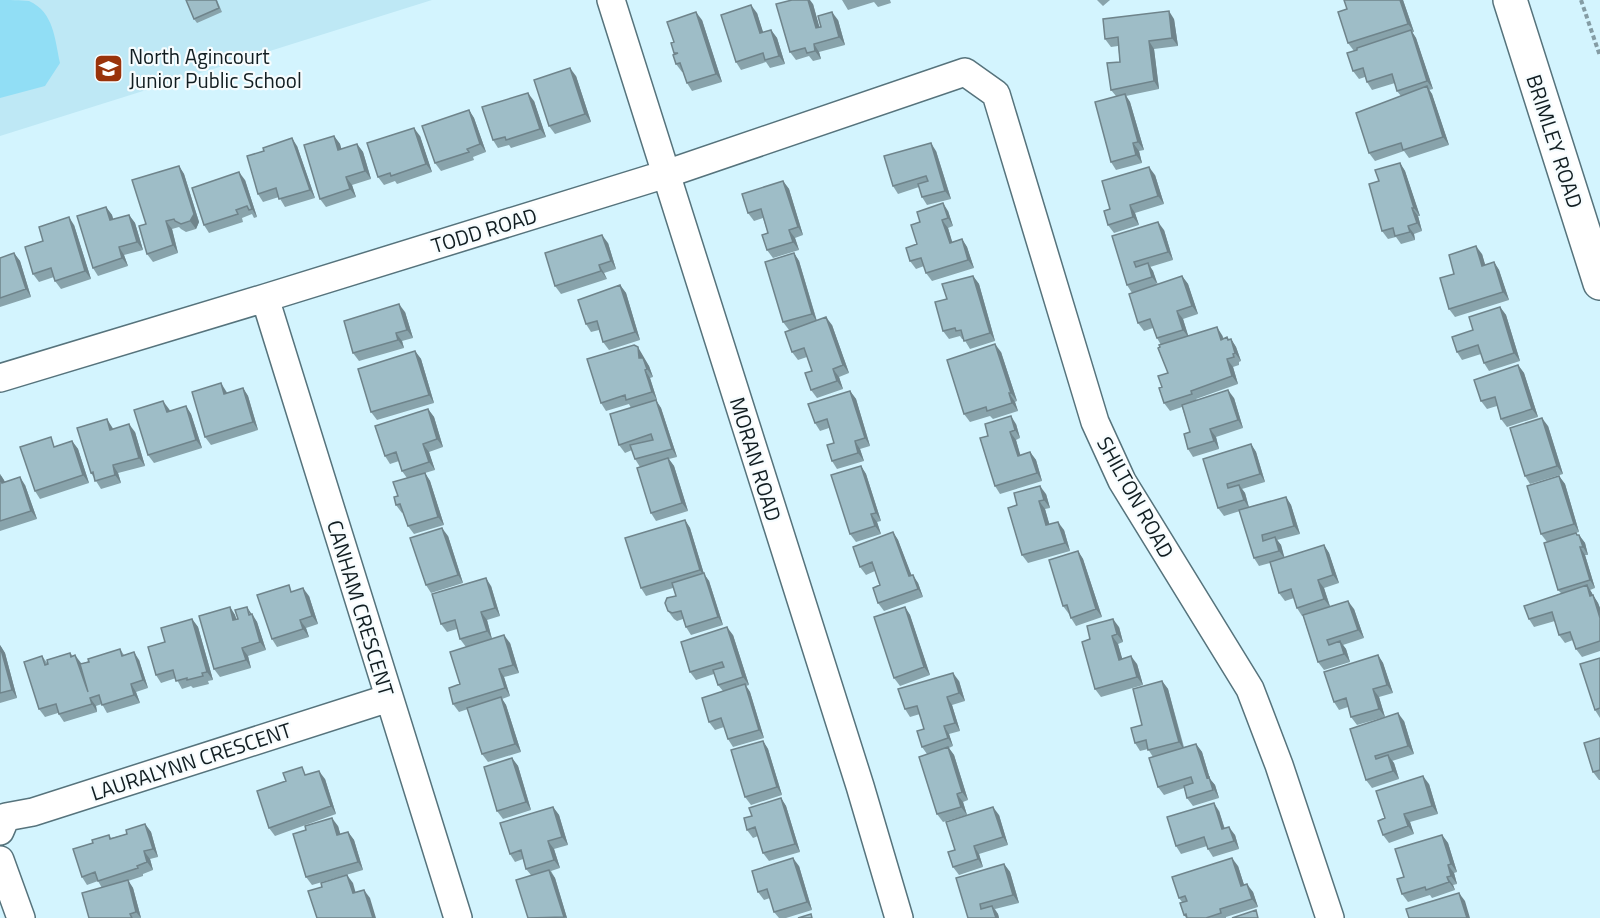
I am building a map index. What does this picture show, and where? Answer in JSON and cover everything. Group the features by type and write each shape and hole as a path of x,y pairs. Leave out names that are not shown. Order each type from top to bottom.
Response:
{"main road":[{"name":"BRIMLEY ROAD","path":"1510,0 1600,283"}],"street":[{"name":"MORAN ROAD","path":"611,0 899,918"},
{"name":"TODD ROAD","path":"0,378 666,174 965,72"},
{"name":"SHILTON ROAD","path":"965,72 996,94 1095,422 1122,481 1250,689 1279,765 1330,918"},
{"name":"CANHAM CRESCENT","path":"265,298 458,918"},
{"name":"LAURALYNN CRESCENT","path":"0,831 6,817 33,812 389,698"},
{"path":"0,860 21,918"}],"path":[{"path":"1581,0 1600,56"}],"shaded area":[{"name":"North Agincourt Junior Public School","path":"0,0 432,0 0,136"},
{"path":"0,0 29,1 44,12 55,36 60,63 45,86 0,98"}],"building":[{"path":"186,0 216,0 219,8 194,19"},
{"path":"792,0 808,0 816,28 821,27 818,16 832,12 839,37 814,44 815,51 807,53 805,48 790,52 776,4"},
{"path":"1344,0 1400,0 1408,24 1348,43 1338,12 1347,9"},
{"path":"751,5 760,33 771,30 779,56 765,60 763,53 736,62 721,15"},
{"path":"1169,11 1172,38 1149,41 1154,81 1111,90 1107,63 1120,62 1118,37 1105,39 1103,19"},
{"path":"696,12 716,74 687,83 680,63 676,64 673,55 678,53 674,53 671,43 674,42 667,22"},
{"path":"1411,30 1427,81 1397,91 1392,74 1367,82 1363,68 1353,71 1347,53"},
{"path":"570,68 585,114 549,126 534,80"},
{"path":"1427,86 1443,137 1403,150 1401,143 1369,153 1356,113"},
{"path":"528,93 540,129 506,140 505,137 493,140 482,107"},
{"path":"1125,94 1138,142 1133,143 1136,155 1111,162 1095,102"},
{"path":"469,110 480,144 467,149 469,152 435,163 422,126"},
{"path":"414,128 426,164 391,176 390,173 378,177 367,143"},
{"path":"334,136 338,150 357,144 365,171 346,177 350,189 320,199 304,145"},
{"path":"292,138 310,190 279,199 276,188 258,194 247,156"},
{"path":"931,143 945,191 922,197 918,184 928,181 926,176 893,186 884,156"},
{"path":"1400,163 1417,223 1408,226 1410,232 1395,236 1393,228 1382,231 1369,184 1379,181 1375,170"},
{"path":"179,166 194,214 190,221 181,224 174,219 166,221 173,245 147,254 139,226 146,224 132,180"},
{"path":"1149,167 1158,196 1130,205 1133,217 1108,225 1104,211 1110,209 1102,181"},
{"path":"239,172 252,209 249,210 247,206 236,210 238,214 204,225 192,188"},
{"path":"783,181 798,227 789,230 793,242 767,250 762,235 768,233 761,209 748,213 742,194"},
{"path":"943,203 948,218 942,220 950,243 962,239 968,260 926,273 921,258 910,261 906,248 917,244 911,225 920,222 917,212"},
{"path":"106,207 110,220 129,215 137,242 119,247 122,258 93,268 77,216"},
{"path":"69,217 85,271 55,281 51,268 33,274 25,247 43,241 39,227"},
{"path":"1158,222 1168,252 1134,262 1136,267 1148,263 1152,277 1127,285 1112,236"},
{"path":"602,235 611,261 599,265 601,271 555,286 545,253"},
{"path":"1476,246 1482,266 1494,262 1503,292 1449,309 1440,278 1454,274 1449,255"},
{"path":"14,253 26,289 0,298 0,258"},
{"path":"794,253 812,314 783,322 765,262"},
{"path":"973,276 990,333 964,341 961,330 956,331 955,328 943,331 935,302 947,299 942,284"},
{"path":"1182,276 1192,306 1177,311 1183,330 1157,338 1150,319 1138,323 1129,294"},
{"path":"620,285 635,332 603,342 597,321 586,324 578,300"},
{"path":"399,304 407,330 396,333 398,340 353,353 344,321"},
{"path":"1500,307 1514,353 1484,363 1478,345 1457,352 1452,337 1473,330 1469,317"},
{"path":"826,317 843,365 833,369 837,381 811,390 805,373 812,371 804,348 792,352 785,332"},
{"path":"1217,327 1221,340 1227,337 1228,340 1231,339 1235,353 1234,357 1227,359 1232,376 1191,391 1192,394 1164,403 1158,376 1168,373 1158,348 1159,345"},
{"path":"995,344 1011,393 1009,393 1012,403 987,411 986,407 964,414 947,360"},
{"path":"634,345 638,347 639,358 643,358 652,392 626,400 625,395 601,403 587,359"},
{"path":"415,351 429,395 371,412 358,369"},
{"path":"1518,365 1532,409 1501,419 1495,397 1481,401 1474,380"},
{"path":"221,383 224,394 243,388 253,422 205,437 192,392"},
{"path":"1228,390 1238,420 1210,429 1214,441 1188,449 1184,434 1190,432 1182,405"},
{"path":"850,391 865,438 855,441 858,453 832,461 827,445 834,443 827,419 815,423 808,404"},
{"path":"656,400 672,449 635,459 630,445 653,440 651,434 619,445 610,414"},
{"path":"163,401 167,412 186,406 196,440 148,455 134,410"},
{"path":"428,409 437,439 423,444 429,462 402,471 396,452 385,456 375,426"},
{"path":"1011,416 1015,430 1010,432 1018,456 1030,452 1037,473 995,486 980,438 988,436 985,424"},
{"path":"1542,418 1557,466 1525,476 1510,428"},
{"path":"107,419 110,430 129,424 139,458 113,465 115,475 95,481 77,428"},
{"path":"51,437 54,447 72,441 83,475 35,491 20,447"},
{"path":"1251,444 1260,474 1227,484 1228,488 1239,485 1244,500 1218,508 1203,459"},
{"path":"668,458 682,503 651,513 637,468"},
{"path":"861,466 876,513 871,514 875,526 850,534 831,475"},
{"path":"425,473 438,517 408,526 400,504 396,505 394,497 398,496 393,482"},
{"path":"0,476 2,483 20,477 31,511 0,521"},
{"path":"1559,476 1574,524 1541,534 1527,486"},
{"path":"1040,486 1044,500 1039,501 1046,525 1058,522 1065,543 1022,555 1008,508 1017,505 1014,493"},
{"path":"1286,497 1294,526 1262,535 1263,541 1275,537 1279,551 1254,558 1239,510"},
{"path":"685,520 700,570 641,588 625,538"},
{"path":"442,528 458,575 426,585 410,538"},
{"path":"893,532 909,576 913,575 918,589 878,603 873,588 880,585 872,562 860,567 853,547"},
{"path":"1576,533 1583,547 1580,547 1590,580 1558,590 1544,543"},
{"path":"1324,545 1333,575 1318,580 1324,599 1297,608 1291,589 1279,593 1270,562"},
{"path":"1078,551 1096,609 1071,618 1067,605 1063,606 1049,560"},
{"path":"704,573 718,617 686,627 681,611 672,613 668,611 665,603 667,598 676,596 672,583"},
{"path":"486,578 495,608 481,612 487,631 460,639 455,620 441,624 432,594"},
{"path":"289,585 291,592 303,588 312,616 300,620 303,629 272,639 257,595"},
{"path":"1587,585 1590,596 1593,595 1600,618 1600,641 1576,649 1570,632 1559,635 1552,612 1529,619 1524,606"},
{"path":"1348,601 1358,630 1327,640 1329,645 1340,641 1344,654 1318,662 1303,615"},
{"path":"230,607 233,620 238,619 235,610 247,607 249,615 252,614 260,642 242,648 246,660 214,669 199,616"},
{"path":"905,607 924,667 894,678 874,617"},
{"path":"192,619 207,672 202,673 203,676 176,681 173,670 156,675 148,647 165,642 161,628"},
{"path":"1113,619 1117,634 1112,636 1119,660 1131,656 1137,677 1095,689 1082,642 1090,639 1087,626"},
{"path":"727,627 743,677 718,685 713,670 724,667 722,662 690,672 681,642"},
{"path":"504,635 513,665 499,669 505,688 453,704 449,688 460,684 450,652"},
{"path":"0,646 12,690 0,693"},
{"path":"120,649 122,656 134,652 143,680 131,684 134,695 102,705 99,695 90,698 92,704 59,714 56,704 39,709 24,662 42,656 45,665 48,664 47,660 70,653 71,657 75,655 88,692 80,664 89,662 88,659"},
{"path":"1378,655 1387,685 1373,689 1379,709 1351,717 1346,698 1334,702 1324,672"},
{"path":"1600,658 1600,708 1595,710 1580,664"},
{"path":"953,673 959,693 947,697 955,723 944,726 948,738 922,747 917,731 924,729 917,706 905,709 898,689"},
{"path":"1162,681 1179,742 1148,750 1146,740 1135,743 1131,728 1142,725 1133,689"},
{"path":"745,684 759,730 728,739 721,718 709,722 702,698"},
{"path":"501,697 515,744 482,754 467,708"},
{"path":"1398,713 1408,746 1375,756 1376,759 1388,755 1393,771 1366,780 1350,729"},
{"path":"1600,738 1600,770 1593,772 1584,743"},
{"path":"763,741 777,787 745,797 731,750"},
{"path":"1196,744 1213,790 1187,798 1184,786 1193,783 1191,777 1158,787 1149,758"},
{"path":"948,747 962,792 957,794 961,807 937,814 919,757"},
{"path":"512,758 526,802 497,811 484,767"},
{"path":"302,767 305,775 319,771 331,806 269,828 257,791 286,781 283,773"},
{"path":"1423,776 1432,806 1404,814 1408,826 1383,835 1378,821 1385,818 1376,791"},
{"path":"781,798 795,844 763,853 755,827 747,830 744,818 752,816 749,808"},
{"path":"1214,803 1222,829 1229,827 1234,841 1208,849 1204,837 1176,846 1167,817"},
{"path":"553,807 562,837 548,841 554,860 526,869 521,850 510,854 500,823"},
{"path":"993,807 1003,837 974,846 978,859 953,867 948,852 955,850 946,822"},
{"path":"332,818 337,835 348,832 358,862 306,877 293,834 306,830 305,826"},
{"path":"145,824 153,849 144,851 147,862 137,866 138,868 98,881 95,872 82,877 73,849 109,835 110,839 127,834 126,830"},
{"path":"1442,835 1451,864 1448,865 1451,876 1447,877 1449,882 1426,890 1425,887 1402,894 1397,879 1404,877 1395,849"},
{"path":"793,858 807,902 774,912 767,889 758,892 752,871"},
{"path":"1232,858 1241,886 1247,884 1252,899 1220,909 1221,913 1206,918 1187,918 1180,903 1187,901 1185,896 1179,898 1172,877"},
{"path":"1004,864 1013,895 980,904 981,909 992,906 996,918 968,918 956,878"},
{"path":"549,870 564,917 528,918 516,880"},
{"path":"347,875 353,893 364,890 373,918 317,918 308,891 322,887 321,883"},
{"path":"128,880 136,912 130,914 132,918 89,918 82,893"},
{"path":"1459,893 1467,918 1409,918 1406,909"},
{"path":"1256,910 1258,918 1232,918"},
{"path":"811,914 812,918 798,918"}],"place":[{"name":"North Agincourt Junior Public School","path":"108,68"}]}
